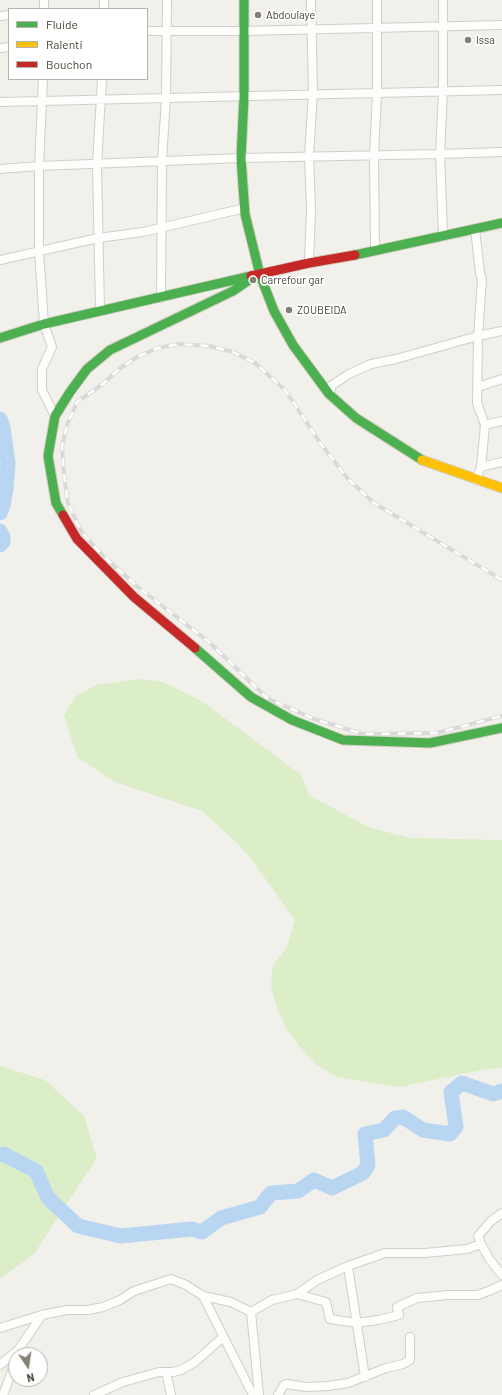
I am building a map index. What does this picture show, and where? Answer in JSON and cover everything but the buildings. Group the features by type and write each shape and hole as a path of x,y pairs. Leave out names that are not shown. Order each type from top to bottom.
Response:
{"street":[{"path":"161,298 162,161 166,98 168,31 167,0"},
{"path":"244,0 244,97 241,158 245,208 258,276 274,311 292,345 329,394 362,422 426,462 502,488"},
{"path":"309,263 311,209 309,156 313,94 311,0"},
{"path":"374,251 377,0"},
{"path":"442,0 443,91 440,154 443,235"},
{"path":"148,31 244,31 311,28 502,25"},
{"path":"43,80 39,166 39,251 44,324 52,347 42,369 42,390 55,416"},
{"path":"100,311 97,164 102,80"},
{"path":"0,102 502,90"},
{"path":"0,169 39,166 241,158 502,152"},
{"path":"0,260 98,238 143,232 245,208"},
{"path":"0,338 44,324 258,276 309,263 374,251 502,223"},
{"path":"474,229 482,280 478,336 477,403 485,425 481,467 476,480"},
{"path":"258,276 233,291 110,350 87,369 55,416 48,456 56,503 77,539 134,597 198,650 251,697 292,720 343,740 383,742 430,743 502,728"},
{"path":"329,394 332,385 349,374 371,364 396,359 478,336 502,331"},
{"path":"478,387 502,379"},
{"path":"485,425 502,421"},
{"path":"481,467 502,462"},
{"path":"502,1213 491,1221 478,1236 490,1260 502,1275"},
{"path":"251,1312 272,1300 297,1294 317,1280 348,1266 385,1253 425,1253 467,1249 481,1244"},
{"path":"348,1266 365,1377"},
{"path":"0,1328 42,1315 67,1310 88,1310 103,1307 120,1300 134,1291 171,1279 186,1285 203,1296 231,1302 251,1312"},
{"path":"297,1294 326,1302 330,1319 357,1323 399,1315 397,1307 417,1298 448,1295 478,1295 502,1285"},
{"path":"203,1296 253,1395"},
{"path":"251,1312 259,1395"},
{"path":"21,1347 42,1315"},
{"path":"94,1395 123,1382 160,1372 181,1370 188,1367 223,1337"},
{"path":"278,1395 284,1385 287,1384 306,1387 348,1383 386,1368 403,1364 410,1360 410,1337"},
{"path":"166,1372 172,1395"},
{"path":"3,1395 8,1382"}],"green space":[{"path":"140,679 163,682 203,702 301,775 309,795 368,827 410,838 502,840 502,1068 488,1069 399,1087 336,1077 317,1065 300,1047 286,1028 277,1008 271,986 273,965 287,947 295,920 251,859 237,843 202,811 115,782 77,757 64,715 76,696 96,685"},
{"path":"0,1066 45,1080 84,1116 97,1158 34,1254 0,1279"}],"waterway":[{"path":"0,419 3,427 8,463 6,489 0,513"},
{"path":"0,531 3,537 3,542 0,545"},
{"path":"0,1155 3,1154 36,1171 48,1198 78,1226 121,1236 192,1229 202,1232 221,1218 260,1207 271,1193 298,1191 314,1180 332,1188 363,1173 368,1165 365,1134 384,1130 395,1118 403,1117 423,1130 450,1134 456,1127 451,1092 462,1083 493,1094 502,1091"}],"railway":[{"path":"502,580 374,503 348,479 321,444 285,390 255,363 233,352 209,346 179,344 158,348 137,357 77,402 67,425 62,446 64,475 68,503 81,531 102,555 138,587 209,642 267,698 314,719 363,734 437,733 502,716"}],"traffic: fast":[{"path":"244,0 244,97 241,158 245,214 260,275 274,311 293,345 329,394 356,418 422,460"},
{"path":"355,255 502,223"},
{"path":"0,338 44,324 251,276"},
{"path":"63,515 56,503 48,456 55,416 87,369 110,350 233,291 255,276"},
{"path":"195,648 251,697 292,720 343,740 430,743 502,728"}],"traffic: slow":[{"path":"422,460 502,488"}],"traffic: jam":[{"path":"251,276 309,263 355,255"},
{"path":"63,515 77,539 134,597 195,648"}],"place":[{"name":"Abdoulaye","path":"258,15"},
{"name":"Issa","path":"468,40"},
{"name":"Carrefour gar","path":"253,280"},
{"name":"ZOUBEIDA","path":"289,310"}]}
